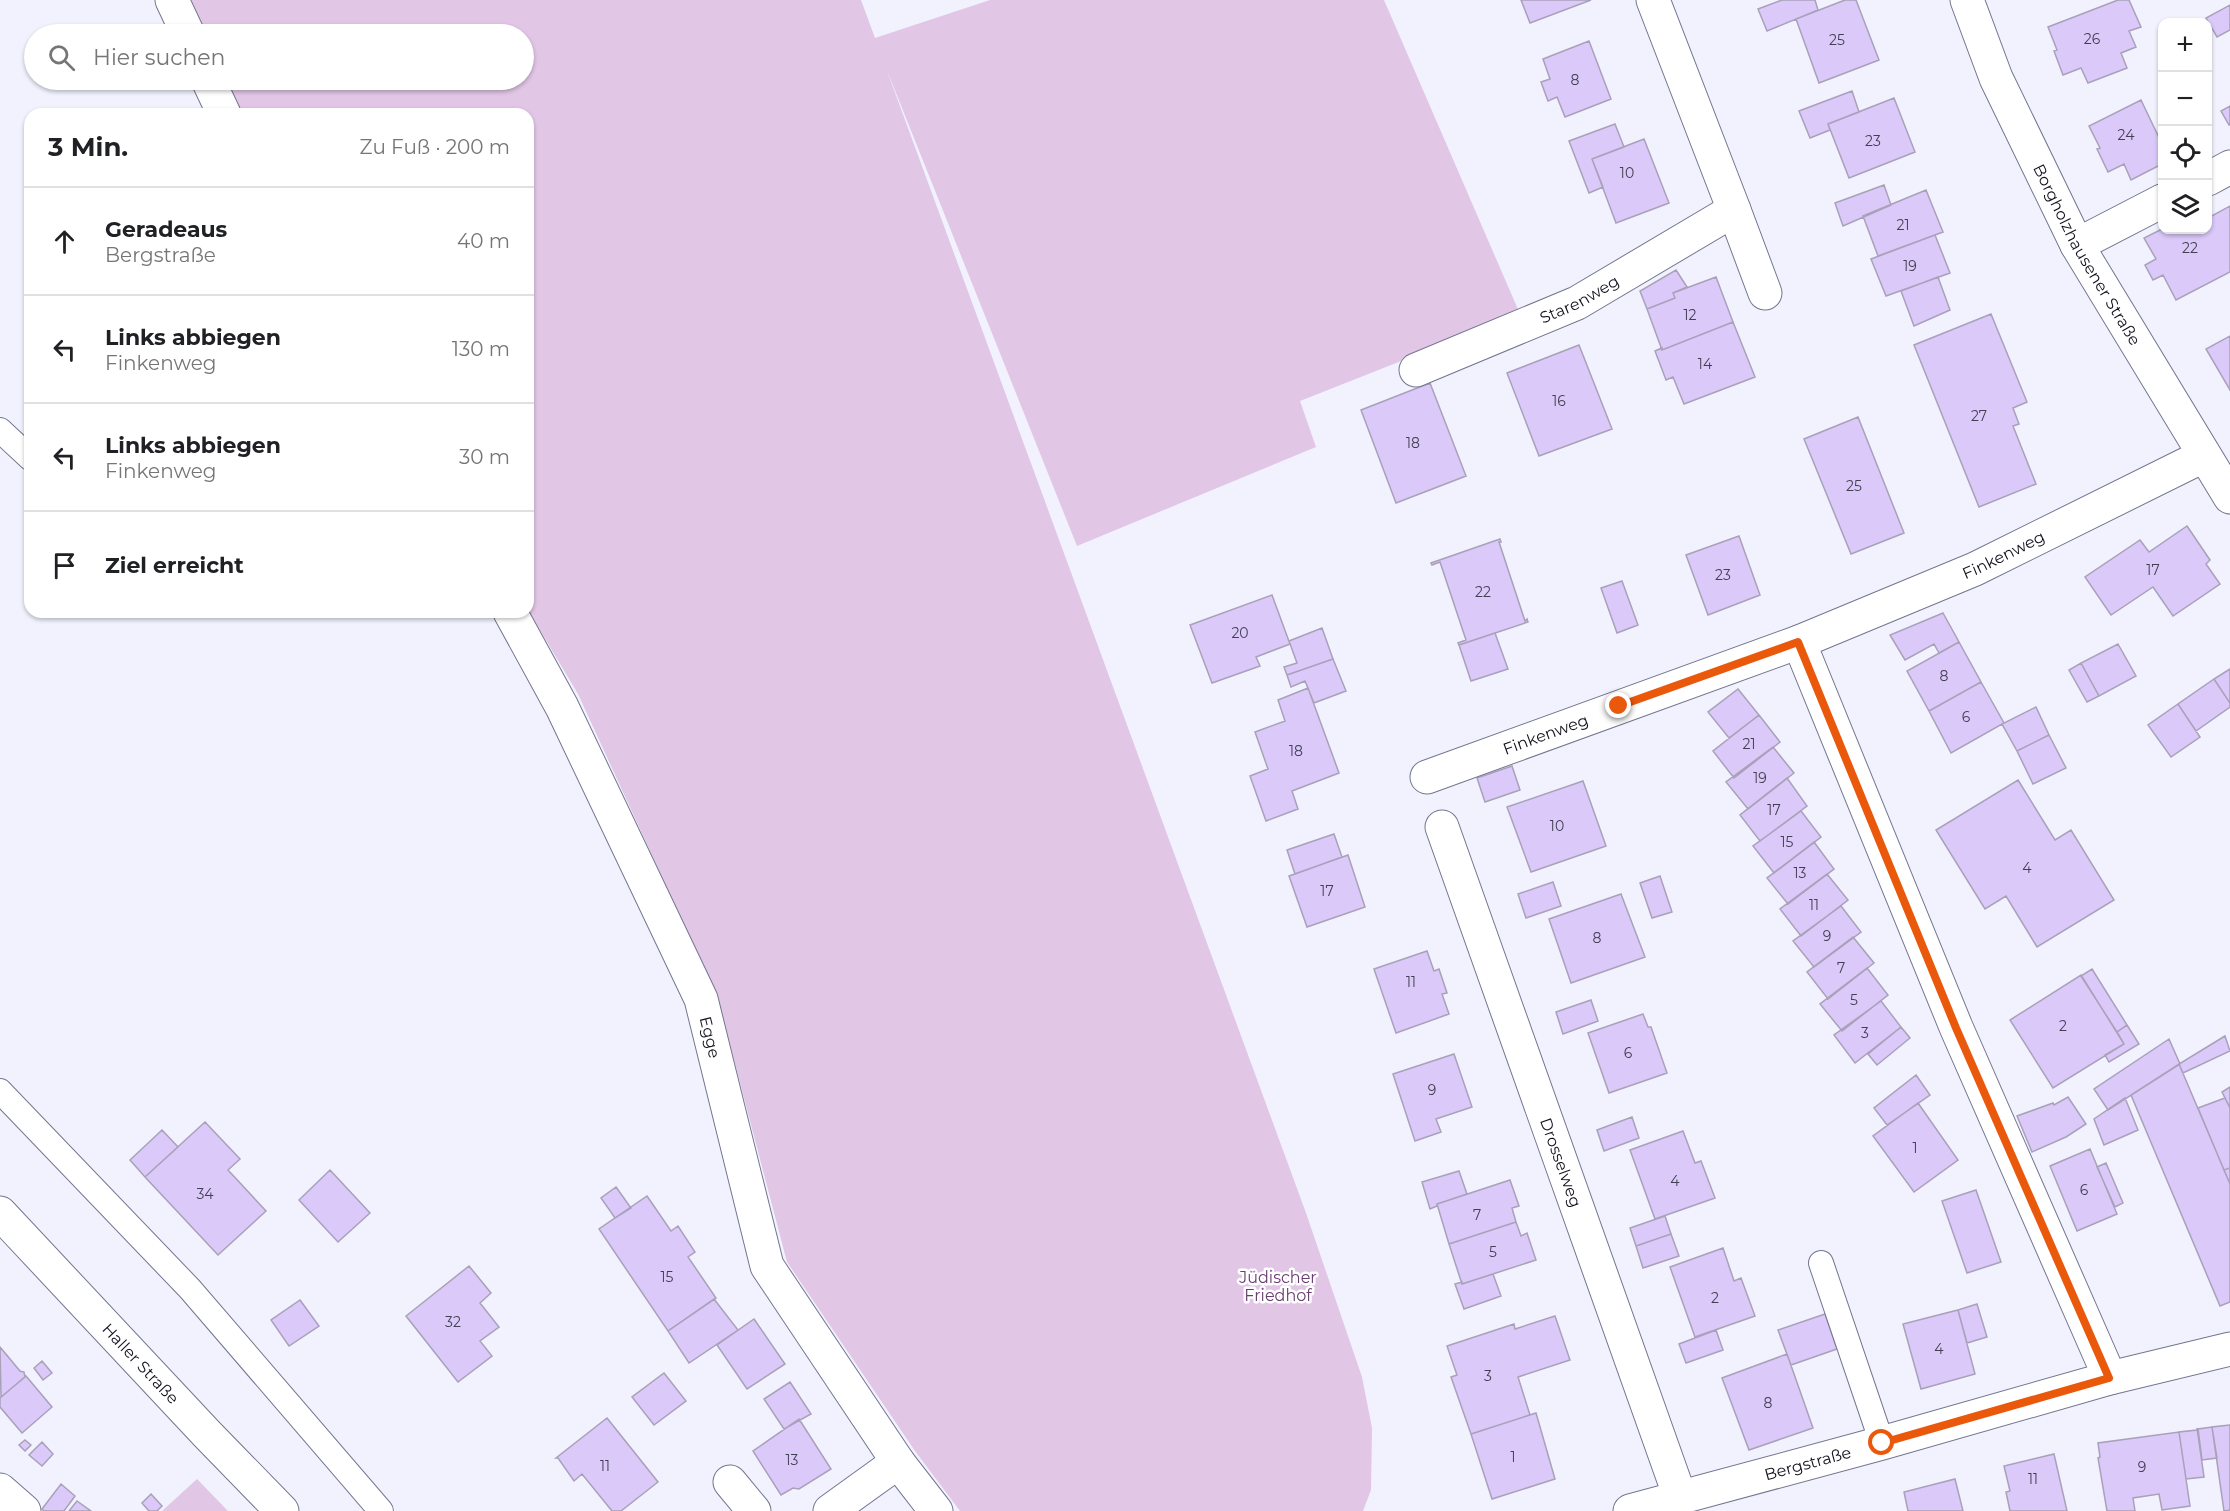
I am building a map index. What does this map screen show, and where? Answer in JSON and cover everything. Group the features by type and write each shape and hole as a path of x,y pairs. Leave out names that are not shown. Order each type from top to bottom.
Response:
{"street":[{"path":"172,0 183,24"},
{"path":"1653,0 1765,293"},
{"name":"Borgholzhausener Straße","path":"1967,0 1996,78 2077,245 2203,456 2230,497"},
{"path":"213,90 221,108"},
{"path":"2212,176 2230,167"},
{"path":"2077,245 2158,204"},
{"name":"Starenweg","path":"1416,370 1577,303 1734,210"},
{"name":"Finkenweg","path":"1426,777 1798,642 1976,569 2203,456"},
{"name":"Egge","path":"513,618 562,707 701,999 767,1266 898,1462 936,1511"},
{"path":"1798,642 1956,1028 2109,1378"},
{"name":"Drosselweg","path":"1442,827 1680,1497"},
{"name":"Haller Straße","path":"0,1213 282,1511"},
{"name":"Bergstraße","path":"1630,1511 1882,1443 2109,1378 2230,1350"},
{"path":"830,1511 898,1462"},
{"path":"730,1482 754,1511"},
{"path":"0,1490 24,1511"}],"lane":[{"path":"0,430 24,452"},
{"path":"0,1090 190,1289 381,1511"},
{"path":"1821,1263 1882,1443"}],"green space":[{"name":"Jüdischer Friedhof","path":"191,0 861,0 875,38 990,0 1384,0 1520,314 1300,401 1316,447 1077,546 886,68 1306,1213 1362,1377 1372,1428 1371,1490 1363,1511 960,1511 915,1451 787,1262 718,999 578,694 533,618 534,108 239,108 231,90 534,90 534,24 202,24"},
{"path":"197,1479 228,1511 162,1511"}],"building":[{"path":"1521,0 1591,0 1530,23"},
{"path":"1782,0 1815,0 1818,10 1767,31 1758,9"},
{"path":"1845,0 1856,0 1879,60 1819,83 1796,19"},
{"path":"2118,0 2129,0 2141,27 2129,31 2136,47 2121,53 2127,68 2088,83 2081,68 2063,75 2048,27"},
{"path":"2230,5 2230,30 2217,37 2212,28 2212,18 2206,18"},
{"path":"1589,41 1611,99 1565,117 1557,97 1548,101 1541,82 1550,79 1543,59"},
{"path":"1852,91 1859,112 1828,124 1830,130 1810,138 1799,111"},
{"path":"1894,98 1915,152 1849,178 1828,124"},
{"path":"2141,100 2158,136 2158,166 2131,180 2124,164 2108,172 2089,126"},
{"path":"2230,106 2230,125 2229,125 2221,111"},
{"path":"1615,124 1624,147 1592,159 1603,187 1589,193 1569,141"},
{"path":"1644,139 1669,203 1616,223 1592,159"},
{"path":"1884,185 1891,205 1843,226 1835,203"},
{"path":"1926,190 1943,232 1878,256 1863,216"},
{"path":"2230,206 2230,272 2176,300 2163,275 2153,280 2145,265 2156,259 2144,238 2158,231 2158,234 2212,234 2212,216"},
{"path":"1935,235 1950,273 1886,296 1871,259"},
{"path":"1676,270 1687,287 1673,293 1675,298 1647,309 1640,291"},
{"path":"1716,277 1733,322 1662,350 1647,309 1675,298 1673,293"},
{"path":"1938,277 1950,310 1914,326 1901,291"},
{"path":"1991,314 2027,402 2013,408 2019,424 2013,426 2036,484 1979,507 1914,345"},
{"path":"1733,322 1755,377 1684,404 1673,377 1666,380 1655,351"},
{"path":"2230,336 2230,390 2206,349"},
{"path":"1579,345 1612,429 1539,456 1507,373"},
{"path":"1430,383 1466,476 1396,503 1361,410"},
{"path":"1858,417 1904,533 1851,554 1804,439"},
{"path":"2187,526 2210,560 2206,564 2220,584 2173,616 2153,587 2111,615 2085,577 2140,540 2149,552"},
{"path":"1739,536 1760,595 1708,615 1686,555"},
{"path":"1500,539 1501,542 1499,542 1525,621 1527,619 1528,622 1459,645 1458,643 1466,640 1440,562 1432,565 1431,563"},
{"path":"1622,581 1638,625 1617,633 1601,588"},
{"path":"1272,595 1290,644 1256,657 1260,666 1212,683 1190,625"},
{"path":"1943,613 1959,642 1939,653 1934,644 1905,660 1890,635"},
{"path":"1322,628 1333,659 1287,675 1284,667 1297,663 1289,641"},
{"path":"1495,633 1508,669 1471,681 1459,645"},
{"path":"1959,642 1981,682 1929,711 1907,671"},
{"path":"2118,644 2136,676 2099,696 2081,663"},
{"path":"1333,659 1346,691 1314,703 1305,681 1291,687 1287,675"},
{"path":"2081,663 2099,696 2087,702 2069,670"},
{"path":"2230,669 2230,703 2214,679"},
{"path":"2214,679 2230,703 2230,707 2196,731 2178,704"},
{"path":"1981,682 2004,723 1951,753 1929,711"},
{"path":"1308,688 1339,773 1292,791 1298,809 1266,821 1250,776 1268,769 1255,732 1285,721 1278,700"},
{"path":"1738,689 1759,715 1729,738 1708,712"},
{"path":"2178,704 2200,737 2171,757 2148,725"},
{"path":"2036,707 2049,735 2017,751 2002,724"},
{"path":"1759,715 1780,742 1734,778 1713,751"},
{"path":"2049,735 2066,768 2033,784 2017,751"},
{"path":"1773,747 1794,773 1748,809 1726,782"},
{"path":"1512,766 1520,790 1485,802 1477,778"},
{"path":"1787,778 1807,806 1760,841 1740,815"},
{"path":"2018,780 2055,840 2071,830 2114,900 2037,947 2006,896 1985,909 1936,830"},
{"path":"1583,781 1606,846 1531,872 1507,807"},
{"path":"1801,811 1821,837 1774,873 1753,846"},
{"path":"1334,834 1342,857 1295,874 1287,850"},
{"path":"1814,842 1834,869 1788,904 1767,878"},
{"path":"1348,855 1365,907 1307,927 1289,876"},
{"path":"1827,874 1848,900 1801,936 1780,909"},
{"path":"1660,876 1672,912 1652,918 1640,883"},
{"path":"1553,882 1561,906 1526,918 1518,894"},
{"path":"1621,894 1645,957 1571,983 1549,919"},
{"path":"1841,906 1861,932 1814,967 1793,941"},
{"path":"1853,937 1874,963 1828,999 1807,972"},
{"path":"1427,951 1434,971 1439,969 1447,993 1442,994 1449,1014 1396,1033 1374,969"},
{"path":"1867,968 1888,995 1842,1031 1820,1004"},
{"path":"2092,969 2127,1025 2117,1032 2081,976"},
{"path":"2081,975 2124,1044 2053,1088 2010,1020"},
{"path":"1591,1000 1598,1021 1563,1034 1556,1012"},
{"path":"1881,1001 1901,1027 1855,1063 1834,1035"},
{"path":"1643,1014 1648,1027 1651,1027 1667,1073 1609,1093 1588,1033"},
{"path":"2127,1025 2139,1044 2109,1062 2105,1055 2124,1044 2117,1032"},
{"path":"1901,1027 1910,1038 1877,1065 1868,1054"},
{"path":"2225,1036 2230,1051 2183,1073 2179,1064"},
{"path":"2169,1039 2180,1064 2108,1110 2094,1089"},
{"path":"1454,1054 1472,1107 1436,1119 1441,1132 1415,1141 1393,1074"},
{"path":"2179,1064 2230,1184 2230,1302 2220,1306 2131,1095"},
{"path":"1916,1075 1930,1095 1887,1125 1874,1108"},
{"path":"2230,1087 2230,1108 2222,1092"},
{"path":"2068,1097 2086,1124 2066,1137 2032,1152 2017,1116 2053,1103 2054,1105"},
{"path":"2125,1098 2138,1130 2104,1145 2094,1119"},
{"path":"2225,1098 2230,1108 2230,1168 2224,1170 2198,1108"},
{"path":"1918,1103 1958,1160 1914,1192 1873,1136"},
{"path":"1632,1117 1639,1138 1604,1151 1597,1130"},
{"path":"205,1122 240,1159 228,1170 266,1211 218,1255 145,1177"},
{"path":"162,1130 178,1147 145,1177 130,1160"},
{"path":"1683,1131 1695,1163 1701,1161 1715,1198 1655,1219 1630,1150"},
{"path":"2090,1149 2117,1214 2077,1231 2050,1166"},
{"path":"2106,1163 2123,1203 2115,1207 2097,1167"},
{"path":"2230,1168 2230,1184 2224,1170"},
{"path":"330,1170 370,1213 338,1242 299,1200"},
{"path":"1459,1171 1467,1194 1437,1204 1430,1209 1422,1182"},
{"path":"1510,1180 1519,1206 1512,1208 1516,1222 1449,1244 1437,1204"},
{"path":"616,1187 631,1208 615,1218 601,1198"},
{"path":"1976,1190 2001,1262 1967,1273 1942,1201"},
{"path":"647,1196 671,1231 678,1226 695,1252 688,1257 716,1298 668,1331 599,1229"},
{"path":"1665,1216 1671,1234 1636,1246 1630,1228"},
{"path":"1516,1222 1521,1236 1527,1233 1536,1260 1462,1284 1449,1244"},
{"path":"1671,1234 1679,1256 1643,1268 1636,1246"},
{"path":"1723,1248 1734,1281 1741,1278 1755,1316 1695,1337 1670,1267"},
{"path":"469,1266 491,1293 480,1303 499,1327 480,1341 492,1356 458,1382 406,1316"},
{"path":"1493,1274 1501,1296 1464,1309 1455,1284"},
{"path":"714,1299 738,1330 689,1363 668,1331"},
{"path":"300,1300 319,1326 289,1346 271,1320"},
{"path":"1977,1304 1987,1337 1967,1343 1958,1310"},
{"path":"1958,1310 1975,1374 1921,1389 1903,1324"},
{"path":"1825,1314 1837,1349 1791,1365 1778,1330"},
{"path":"1555,1316 1570,1360 1518,1377 1530,1415 1471,1434 1451,1377 1457,1375 1447,1346 1514,1324 1515,1329"},
{"path":"754,1319 785,1364 747,1389 717,1345"},
{"path":"1716,1330 1723,1350 1686,1363 1679,1344"},
{"path":"0,1347 20,1371 24,1372 25,1377 1,1397"},
{"path":"1787,1354 1813,1428 1749,1450 1722,1378"},
{"path":"42,1361 52,1373 43,1380 34,1368"},
{"path":"664,1373 686,1401 654,1425 632,1397"},
{"path":"26,1376 52,1407 22,1433 0,1407 0,1398"},
{"path":"790,1382 811,1414 784,1429 764,1399"},
{"path":"1536,1413 1555,1479 1492,1499 1471,1434"},
{"path":"607,1418 658,1482 621,1511 612,1511 582,1474 574,1481 556,1458"},
{"path":"799,1419 831,1469 799,1489 793,1488 781,1495 753,1451"},
{"path":"2230,1425 2230,1510 2224,1511 2212,1427"},
{"path":"2212,1427 2217,1458 2202,1460 2198,1429"},
{"path":"2197,1428 2204,1477 2186,1479 2179,1432 2197,1430"},
{"path":"2179,1432 2190,1506 2162,1510 2159,1494 2133,1498 2135,1511 2107,1511 2098,1458 2100,1457 2098,1443"},
{"path":"25,1440 31,1445 25,1451 19,1445"},
{"path":"42,1442 53,1454 42,1466 29,1455"},
{"path":"2054,1454 2067,1511 2010,1511 2006,1492 2010,1491 2004,1466"},
{"path":"1955,1479 1963,1511 1908,1511 1904,1492"},
{"path":"61,1484 75,1496 64,1511 44,1511 42,1509"},
{"path":"151,1494 162,1506 157,1511 149,1511 142,1503"},
{"path":"77,1501 91,1511 69,1511"}],"route":[{"path":"1619,706 1798,642 1956,1028 2109,1378 1882,1443"}]}
